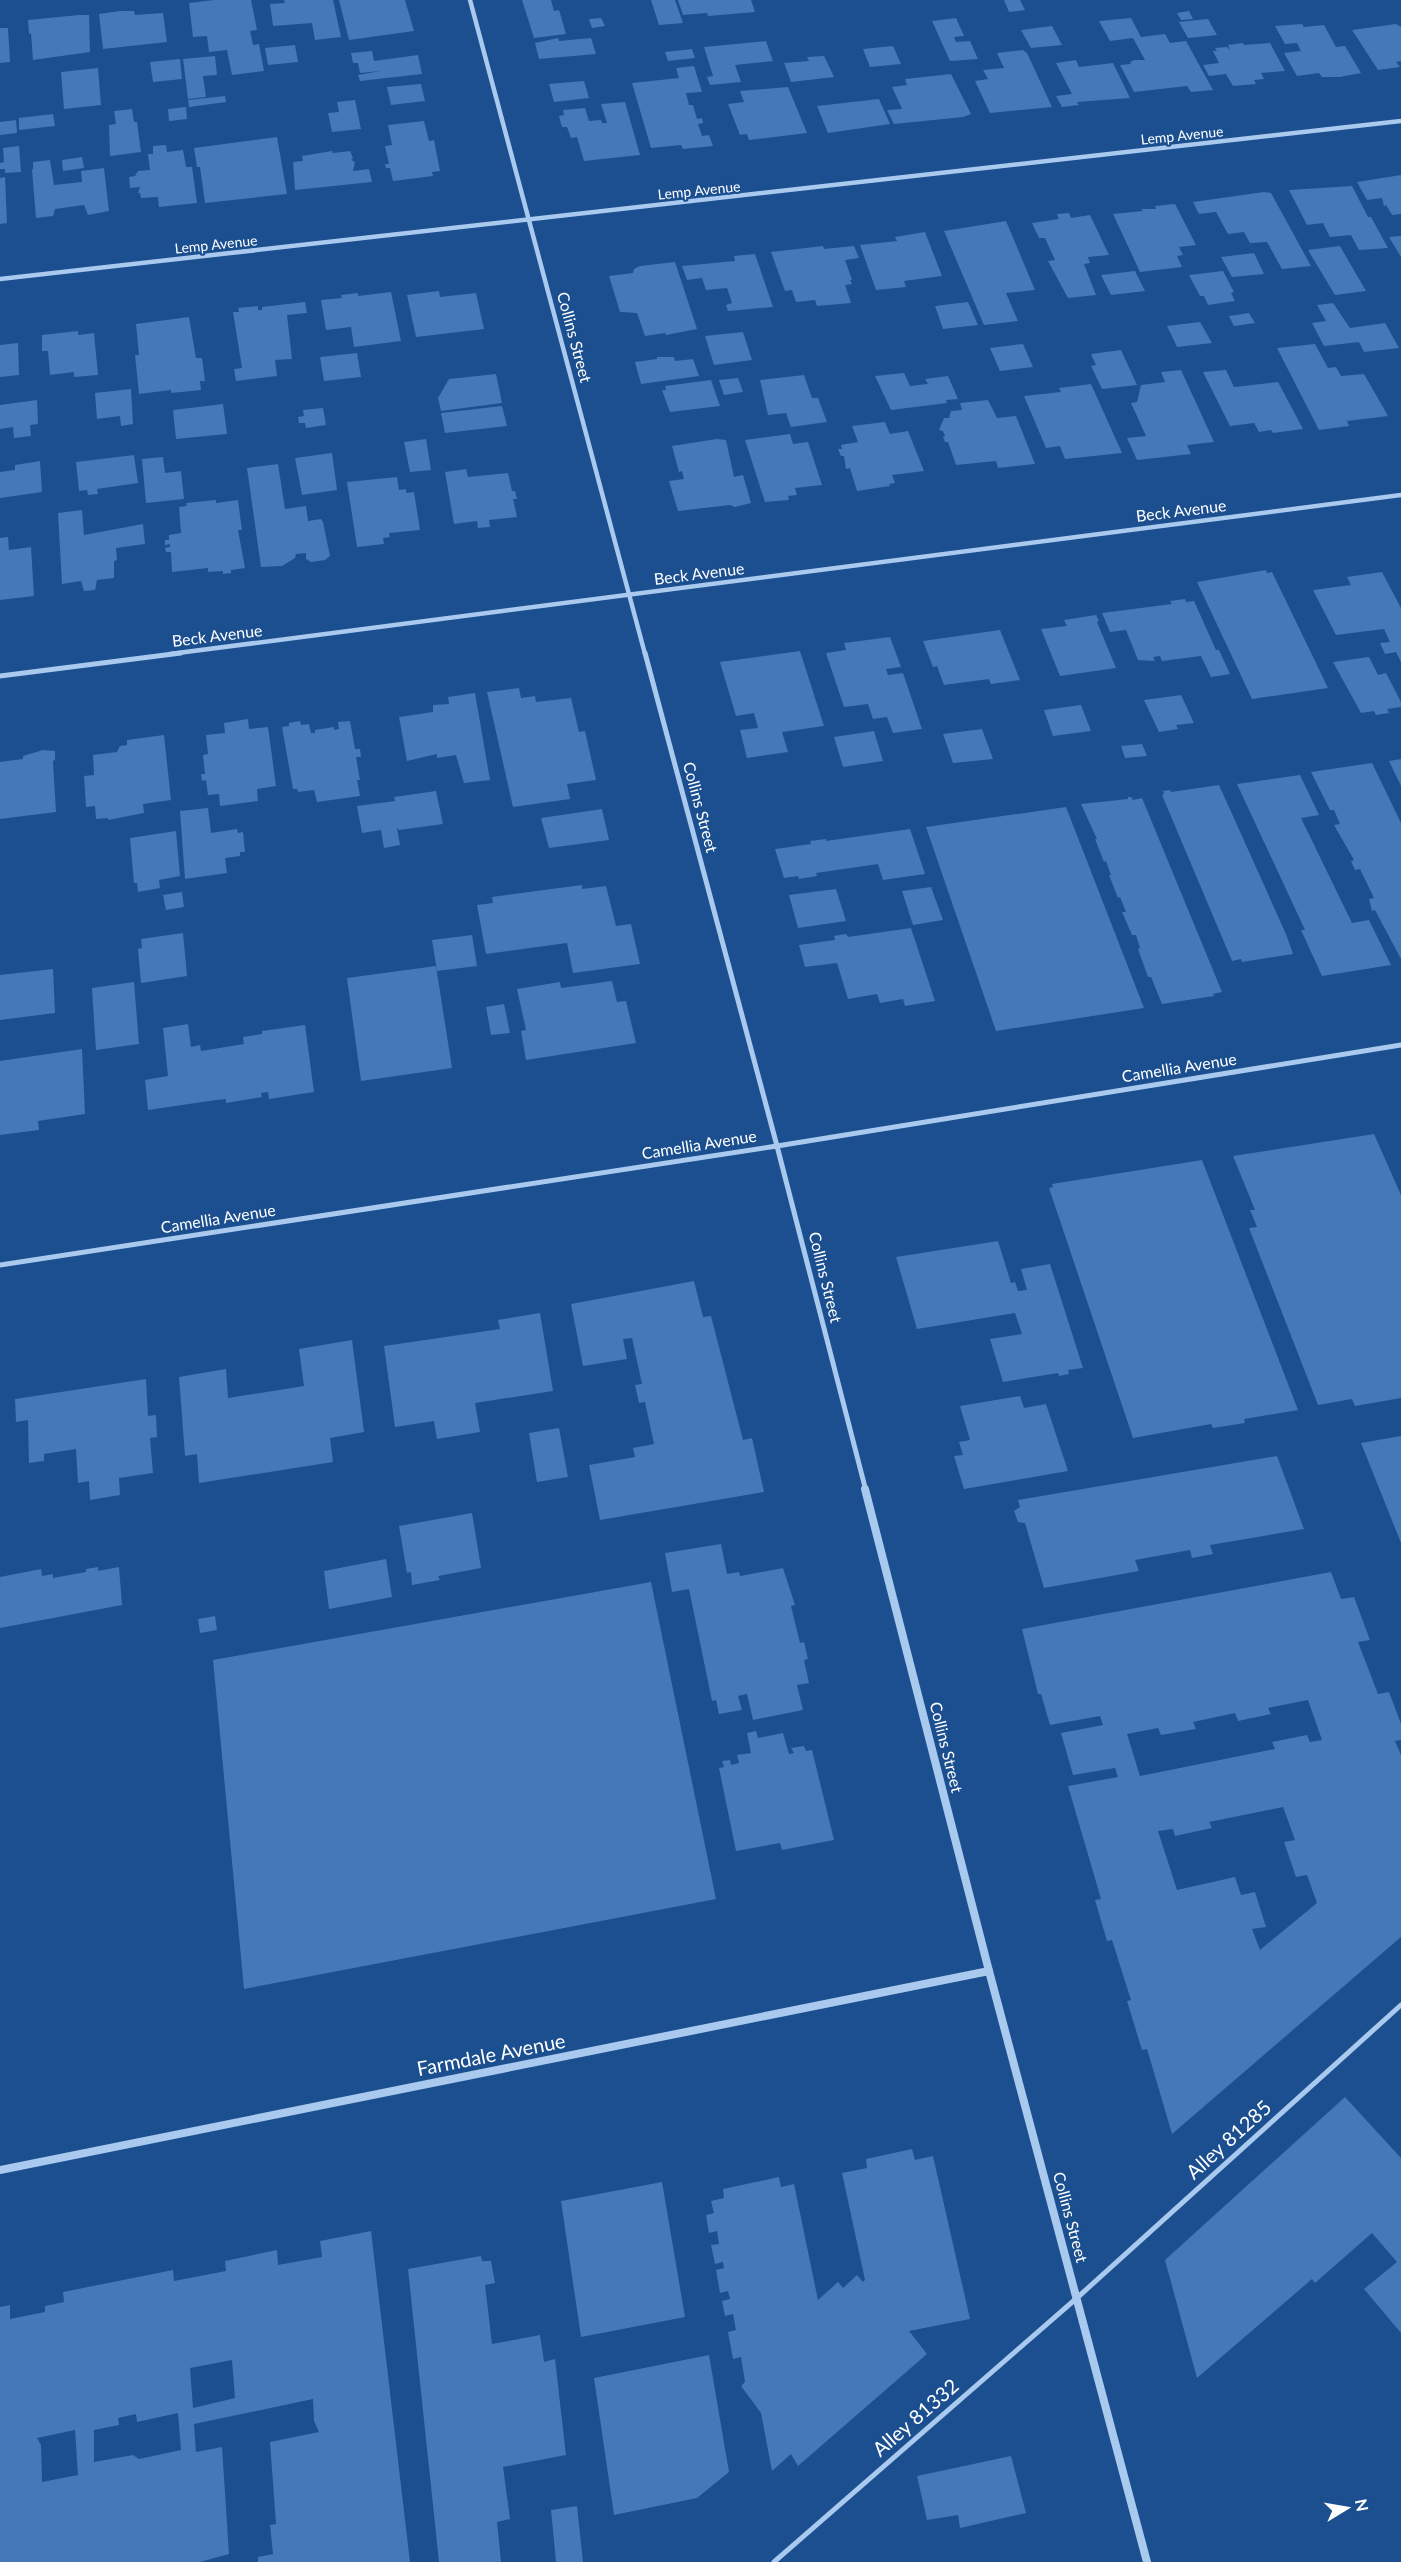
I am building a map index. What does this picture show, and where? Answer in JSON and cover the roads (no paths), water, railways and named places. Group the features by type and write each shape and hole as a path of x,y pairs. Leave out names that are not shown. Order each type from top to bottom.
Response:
{"street":[{"name":"Collins Street","path":"470,0 777,1146 989,1971 1147,2562"},
{"name":"Lemp Avenue","path":"0,279 1401,121"},
{"name":"Beck Avenue","path":"0,676 1401,495"},
{"name":"Camellia Avenue","path":"0,1264 777,1146 1401,1045"},
{"name":"Farmdale Avenue","path":"0,2170 989,1971"}],"lane":[{"name":"Alley 81285","path":"1078,2297 1401,2005"},
{"name":"Alley 81332","path":"774,2562 1078,2297"}]}
